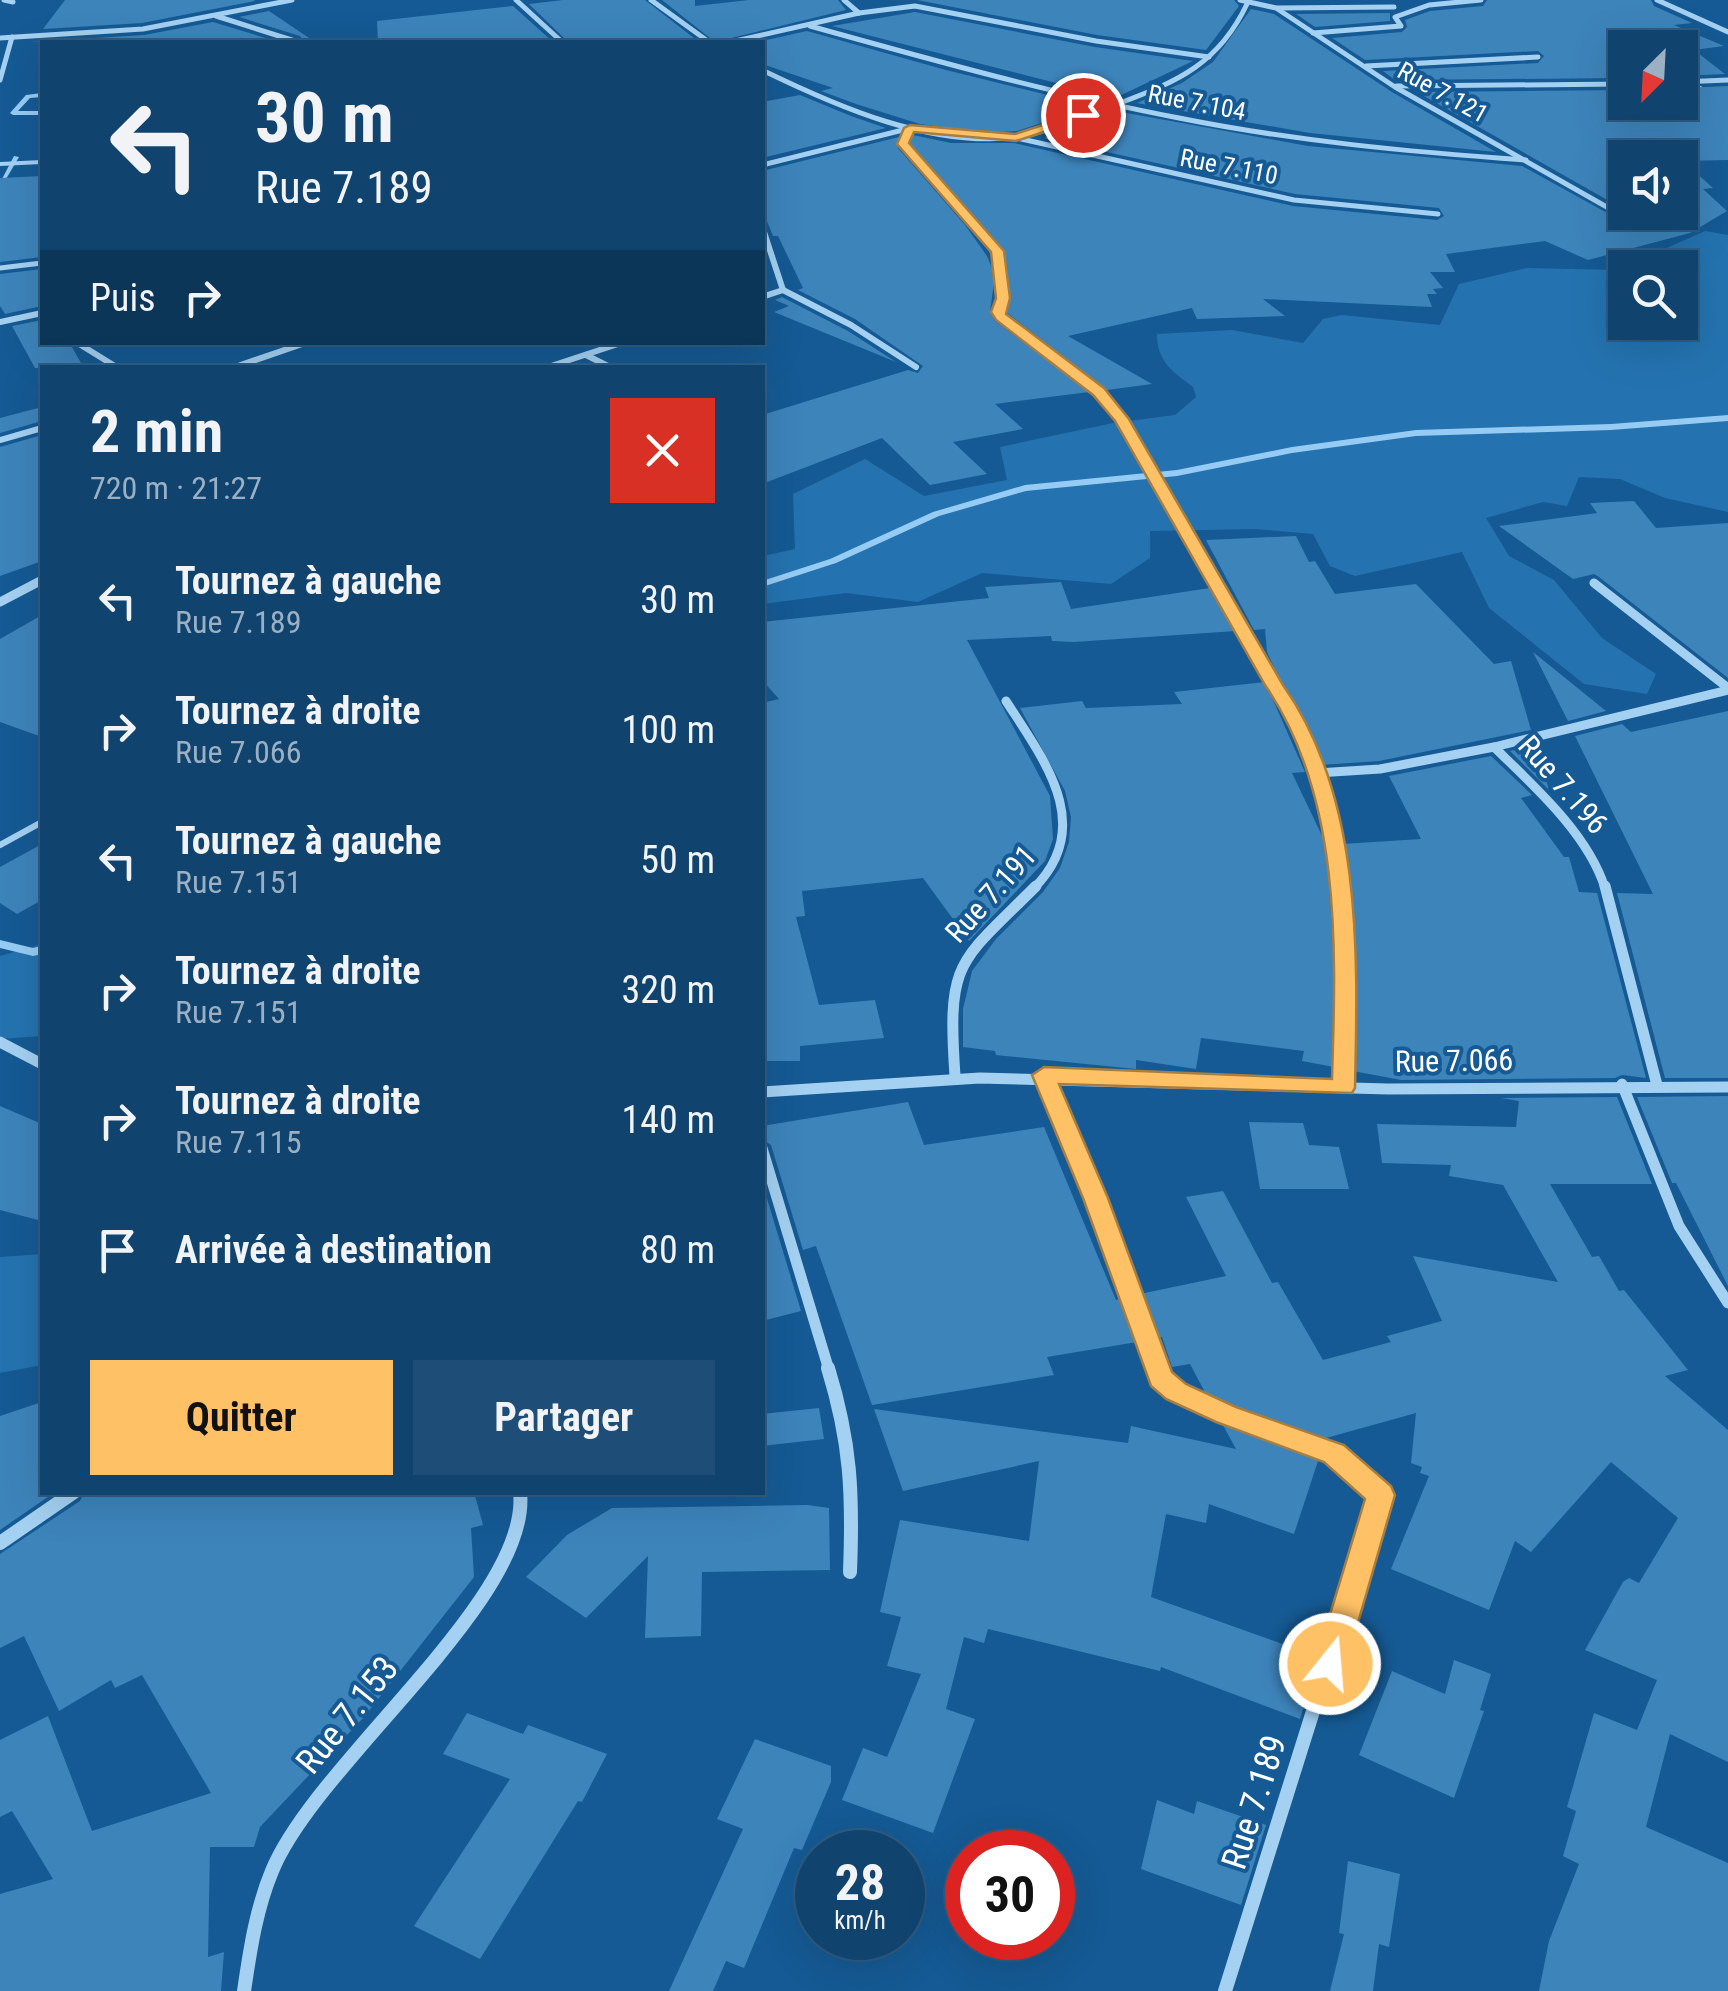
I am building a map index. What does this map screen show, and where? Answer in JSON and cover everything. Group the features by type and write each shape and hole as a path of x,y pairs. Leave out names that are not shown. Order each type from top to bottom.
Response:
{"street":[{"path":"4,0 12,2"},
{"path":"216,15 236,0"},
{"path":"0,38 143,29 292,0"},
{"path":"516,0 560,40"},
{"path":"651,0 706,40"},
{"path":"844,0 859,13"},
{"name":"Rue 7.121","path":"1240,0 1276,8 1395,86 1608,207"},
{"path":"1313,32 1401,26 1395,17 1408,10 1481,0"},
{"path":"1657,0 1728,32"},
{"path":"1016,138 1117,104 1208,64 1247,4"},
{"path":"741,40 859,13 915,6 1096,41 1209,57"},
{"path":"1276,8 1394,7"},
{"path":"216,15 292,40"},
{"name":"Rue 7.104","path":"810,26 990,75 1117,104 1305,139 1526,160"},
{"path":"0,80 12,37"},
{"path":"1365,66 1538,58"},
{"path":"765,72 812,94 910,128"},
{"path":"1698,81 1728,80"},
{"path":"1395,86 1608,84"},
{"path":"765,164 910,128"},
{"path":"910,128 903,144 998,251 1003,298 1000,317 1099,392 1122,419 1274,685 1298,720 1317,773 1333,842 1346,960 1343,1088"},
{"name":"Rue 7.110","path":"910,128 1016,138 1294,200 1438,214"},
{"path":"765,235 784,290 851,325 916,367"},
{"path":"765,296 784,290"},
{"path":"0,322 40,314"},
{"path":"31,316 40,321"},
{"path":"81,345 113,365"},
{"path":"241,365 299,345"},
{"path":"554,365 615,345"},
{"path":"586,355 606,365"},
{"path":"0,440 40,429"},
{"path":"0,602 40,581"},
{"path":"1594,583 1728,689"},
{"name":"Rue 7.196","path":"1494,747 1728,689"},
{"name":"Rue 7.191","path":"955,1076 951,1002 962,966 998,919 1055,867 1068,829 1055,780 1006,701"},
{"path":"1317,773 1380,769 1494,747"},
{"name":"Rue 7.196","path":"1494,747 1526,778 1597,863 1620,934 1657,1085"},
{"path":"0,1042 40,1063"},
{"name":"Rue 7.066","path":"765,1092 847,1081 1044,1075 1343,1088 1622,1084 1728,1087"},
{"name":"Rue 7.189","path":"1044,1075 1096,1198 1160,1378 1176,1391 1226,1414 1334,1454 1381,1495 1225,1991"},
{"path":"1622,1084 1656,1177 1712,1284 1728,1303"},
{"path":"765,1158 846,1426 854,1493 850,1572"},
{"path":"0,1543 70,1495"},
{"name":"Rue 7.153","path":"244,1991 250,1941 272,1870 306,1814 496,1580 516,1543 523,1510 520,1495"}],"lane":[{"path":"0,164 40,162"},
{"path":"0,268 40,263"},
{"path":"0,845 40,823"}],"shaded area":[{"path":"1705,231 1728,235 1728,512 1665,498 1620,479 1579,477 1567,506 1543,502 1486,518 1509,556 1554,580 1602,638 1656,674 1647,694 1584,684 1489,608 1462,552 1355,576 1330,566 1313,534 1255,529 1150,531 1150,558 1111,584 982,573 918,602 846,593 765,604 765,556 795,549 793,494 865,459 924,496 1007,480 1000,447 1113,423 1175,415 1196,397 1193,387 1163,359 1157,334 1232,330 1303,343 1323,319 1342,315 1440,325 1459,284 1527,268 1608,270 1608,340 1698,340 1698,250 1662,250"},
{"path":"40,945 40,1036 0,1039 0,956"},
{"path":"40,1254 40,1365 0,1373 0,1257"}],"building":[{"path":"65,0 255,1 142,23 43,29"},
{"path":"645,0 696,40 566,40 529,4"},
{"path":"662,0 695,0 695,6 749,0 838,0 846,10 723,40 712,40"},
{"path":"917,0 1234,0 1239,6 1206,50 1097,35"},
{"path":"1487,0 1651,0 1654,6 1692,23 1674,25 1686,30 1608,30 1608,78 1395,80 1383,71 1538,63 1544,56 1538,51 1365,60 1332,38 1402,32 1407,27 1405,20 1430,11 1483,6"},
{"path":"513,6 551,40 378,40 377,21"},
{"path":"1251,9 1274,14 1392,92 1496,152 1310,133 1137,103 1182,83 1213,62"},
{"path":"269,11 312,40 303,40 239,17"},
{"path":"915,12 1095,47 1193,61 1115,98 832,26"},
{"path":"1390,13 1390,21 1315,27 1296,14"},
{"path":"213,22 272,40 64,40 144,35"},
{"path":"807,31 1093,106 1017,131 985,133 920,124 821,91 833,88 765,65 765,40"},
{"path":"1698,35 1724,46 1698,49"},
{"path":"1698,53 1725,74 1698,75"},
{"path":"1728,86 1728,160 1698,161 1698,140 1608,140 1608,200 1417,92 1608,90 1608,120 1698,120 1698,87"},
{"path":"800,95 886,128 765,157 765,101"},
{"path":"1116,111 1308,146 1522,166 1608,213 1608,230 1695,230 1626,250 1608,250 1608,255 1588,260 1545,241 1446,254 1455,272 1430,272 1443,288 1433,289 1437,294 1427,294 1432,307 1263,299 1285,316 1197,319 1192,308 1068,336 1152,384 1107,390 1006,312 1008,275 999,250 910,143 913,135 951,143 1014,143 1293,206 1437,220 1444,216 1439,208 1295,194 1044,138"},
{"path":"899,137 898,148 987,256 995,276 990,311 995,321 1089,392 995,404 1023,429 953,442 987,474 930,485 882,438 765,483 765,414 908,370 918,373 923,366 855,319 798,290 803,288 765,216 765,170"},
{"path":"1698,174 1713,188 1703,189 1727,211 1698,228"},
{"path":"40,176 40,257 0,262 0,178"},
{"path":"40,269 40,306 5,314 0,306 0,274"},
{"path":"782,297 848,331 896,362 774,312 789,306 775,300"},
{"path":"40,320 40,345 71,345 82,365 35,368 12,326"},
{"path":"40,408 40,422 0,433 0,418"},
{"path":"40,436 40,562 0,576 0,447"},
{"path":"1634,501 1656,528 1728,523 1728,678 1599,577 1594,574 1573,579 1499,526 1597,513 1590,503"},
{"path":"1296,536 1309,562 1315,561 1335,594 1416,584 1494,664 1511,661 1531,730 1379,761 1320,765 1267,652 1265,629 1254,630 1206,540"},
{"path":"1061,582 1071,609 1210,588 1236,631 1074,642 1052,641 1051,636 967,640 1050,796 1053,839 1045,861 969,941 923,878 802,891 805,916 796,917 819,1005 875,1000 884,1038 800,1046 800,1061 765,1061 765,702 779,699 765,683 765,622 989,598 985,587"},
{"path":"40,616 40,736 0,722 0,639"},
{"path":"1533,652 1606,711 1568,721"},
{"path":"1265,682 1305,772 1292,773 1326,844 1336,985 1334,1067 1302,1061 1304,1051 1201,1038 1196,1069 1136,1060 1136,1069 996,1055 995,1051 963,1047 963,1009 972,971 996,939 1043,892 1060,868 1069,842 1071,817 1065,791 1020,708 1082,701 1086,708 1182,704 1174,692"},
{"path":"1728,711 1728,1078 1665,1078 1617,893 1653,894 1575,736 1622,724 1631,732"},
{"path":"1536,745 1549,790 1510,751"},
{"path":"1491,756 1532,795 1521,798 1564,857 1569,857 1579,892 1597,893 1646,1078 1622,1075 1401,1080 1353,1071 1354,985 1349,886 1342,844 1421,839 1389,776"},
{"path":"40,845 40,901 17,914 0,903 0,867"},
{"path":"1728,1096 1728,1286 1676,1183 1672,1183 1637,1097"},
{"path":"1617,1097 1652,1184 1550,1184 1592,1257 1599,1256 1619,1291 1624,1290 1688,1370 1665,1376 1728,1430 1728,1762 1670,1734 1646,1827 1728,1863 1728,1991 1539,1991 1549,1941 1579,1864 1563,1856 1576,1811 1567,1807 1594,1713 1637,1730 1657,1680 1585,1650 1623,1582 1629,1578 1639,1583 1678,1518 1611,1462 1531,1552 1515,1541 1489,1610 1391,1569 1429,1476 1420,1473 1422,1467 1411,1463 1416,1413 1326,1438 1207,1396 1190,1364 1172,1367 1162,1337 1156,1338 1140,1294 1226,1276 1186,1197 1223,1191 1272,1283 1278,1282 1323,1360 1391,1342 1387,1336 1442,1321 1413,1256 1558,1282 1503,1185 1449,1176 1451,1165 1382,1163 1377,1124 1516,1127 1519,1101 1501,1098"},
{"path":"908,1102 924,1145 1044,1127 1116,1300 1122,1298 1137,1342 1047,1357 1054,1375 872,1405 816,1246 803,1250 771,1145 765,1141 765,1126"},
{"path":"0,1106 40,1123 40,1220 0,1210"},
{"path":"1249,1122 1303,1123 1309,1145 1339,1147 1349,1189 1260,1189"},
{"path":"765,1192 801,1311 765,1320"},
{"path":"40,1403 40,1495 51,1495 0,1530 0,1416"},
{"path":"819,1408 824,1439 765,1446 765,1414"},
{"path":"874,1409 1128,1443 1131,1426 1236,1449 1223,1425 1319,1458 1294,1534 1209,1504 1206,1523 1166,1514 1151,1597 1319,1657 1300,1719 1161,1667 1160,1671 988,1629 984,1643 964,1637 946,1709 975,1719 933,1833 842,1800 863,1748 887,1757 921,1674 887,1666 901,1617 880,1612 900,1520 1029,1541 1039,1461 903,1491"},
{"path":"83,1495 475,1495 483,1525 471,1528 474,1577 364,1717 260,1827 254,1847 210,1847 208,1957 224,1952 221,1991 0,1991 0,1894 53,1879 12,1811 0,1817 0,1740 48,1716 92,1831 211,1793 142,1675 115,1688 111,1680 59,1711 24,1636 0,1648 0,1554 80,1501"},
{"path":"612,1508 829,1508 830,1570 702,1572 701,1636 645,1638 648,1556 586,1618 526,1577 567,1535"},
{"path":"1454,1660 1491,1674 1480,1710 1484,1711 1454,1798 1359,1755 1392,1671 1445,1694"},
{"path":"467,1713 523,1734 528,1725 607,1754 582,1802 578,1801 480,1959 414,1926 510,1779 443,1754"},
{"path":"755,1739 831,1766 831,1782 811,1830 795,1830 795,1848 744,1968 726,1961 713,1991 669,1991 743,1829 717,1819"},
{"path":"1157,1800 1194,1814 1197,1801 1266,1825 1241,1905 1141,1869"},
{"path":"1348,1861 1400,1874 1389,1947 1379,1944 1373,1991 1330,1991 1344,1934 1339,1933"}],"waterway":[{"path":"1698,87 1728,105"},
{"path":"40,95 28,96 13,113 40,113"},
{"path":"4,178 16,157"},
{"path":"765,583 833,561 936,514 1025,488 1177,473 1292,450 1416,433 1611,427 1728,418"},
{"path":"0,944 40,950"}],"route":[{"path":"1083,115 1016,138 910,128 903,144 998,251 1003,298 1000,317 1099,392 1122,419 1274,685 1298,720 1324,798 1339,881 1346,960 1343,1088 1044,1075 1096,1198 1160,1378 1176,1391 1226,1414 1334,1454 1381,1495 1330,1664"}]}
